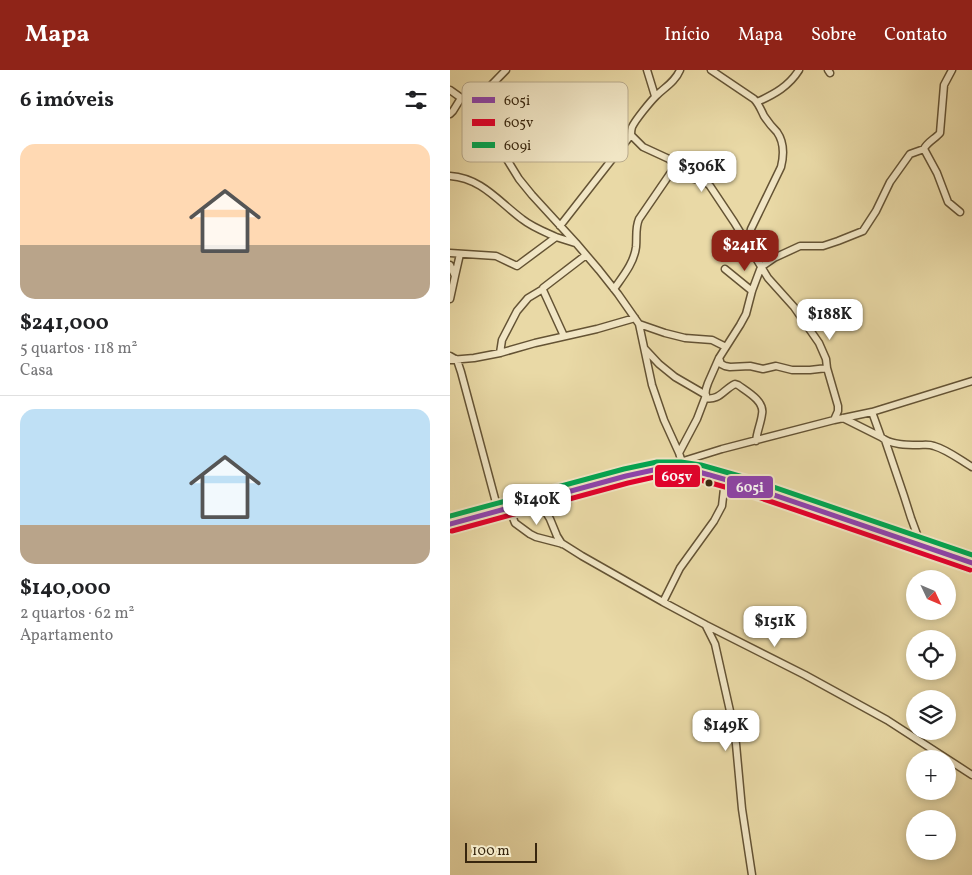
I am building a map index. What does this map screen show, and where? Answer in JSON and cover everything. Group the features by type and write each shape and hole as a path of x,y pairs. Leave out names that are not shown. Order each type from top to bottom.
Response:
{"street":[{"path":"494,82 506,70"},
{"path":"647,70 655,96"},
{"path":"628,139 632,128 655,96 672,82 680,70"},
{"path":"711,70 757,102 765,118 780,137 784,155 782,167 763,203 748,243"},
{"path":"757,102 788,85 799,70"},
{"path":"679,453 697,420 708,383 719,358 746,314 761,267 774,258 800,246 823,246 863,231 872,218 890,182 910,154 924,149 940,133 944,85 952,70"},
{"path":"450,90 461,98 450,114"},
{"path":"631,135 643,147 662,155 676,165 685,175 706,182 720,199 768,278 794,307 823,350 838,406 834,420"},
{"path":"924,149 937,173 948,202 960,212"},
{"path":"509,162 519,179 576,243 614,289 637,321 658,403 682,462"},
{"path":"560,226 610,162"},
{"path":"614,289 631,263 635,253 638,219 676,165"},
{"path":"450,176 461,176 478,183 524,220 542,231 576,243"},
{"path":"741,233 752,229"},
{"path":"450,253 496,256 517,266 556,237"},
{"path":"450,298 460,254"},
{"path":"500,353 502,340 517,311 528,298 586,256"},
{"path":"450,265 455,276"},
{"path":"725,269 752,291"},
{"path":"757,278 768,278"},
{"path":"542,289 564,336"},
{"path":"453,360 500,353 564,336 637,321 666,333 685,338 712,340 726,347"},
{"path":"645,349 675,377 705,397 716,398 735,384 752,396 763,408 756,441"},
{"path":"450,356 470,402 498,510"},
{"path":"719,358 721,364 730,367 750,366 764,369 776,366 792,370 827,368"},
{"path":"450,524 834,420 873,415 886,408 972,381"},
{"path":"873,415 921,546"},
{"path":"843,418 883,439 919,445 933,445 945,450 972,467"},
{"path":"658,469 680,469 699,472 748,486 972,563"},
{"path":"662,602 680,568 718,514 722,506 725,480"},
{"path":"542,499 544,510 563,544"},
{"path":"509,508 515,523 530,534 563,544 662,602 805,675 887,720 972,774"},
{"path":"706,625 715,644 730,711 736,744 742,809 752,875"}],"transit line":[{"name":"609i","path":"450,516 624,469 657,462 681,462 701,465 750,479 972,555"},
{"name":"605i","path":"450,524 626,476 658,469 680,469 699,472 748,486 972,563"},
{"name":"605v","path":"452,531 628,483 659,476 679,476 697,479 746,493 970,570"}]}
